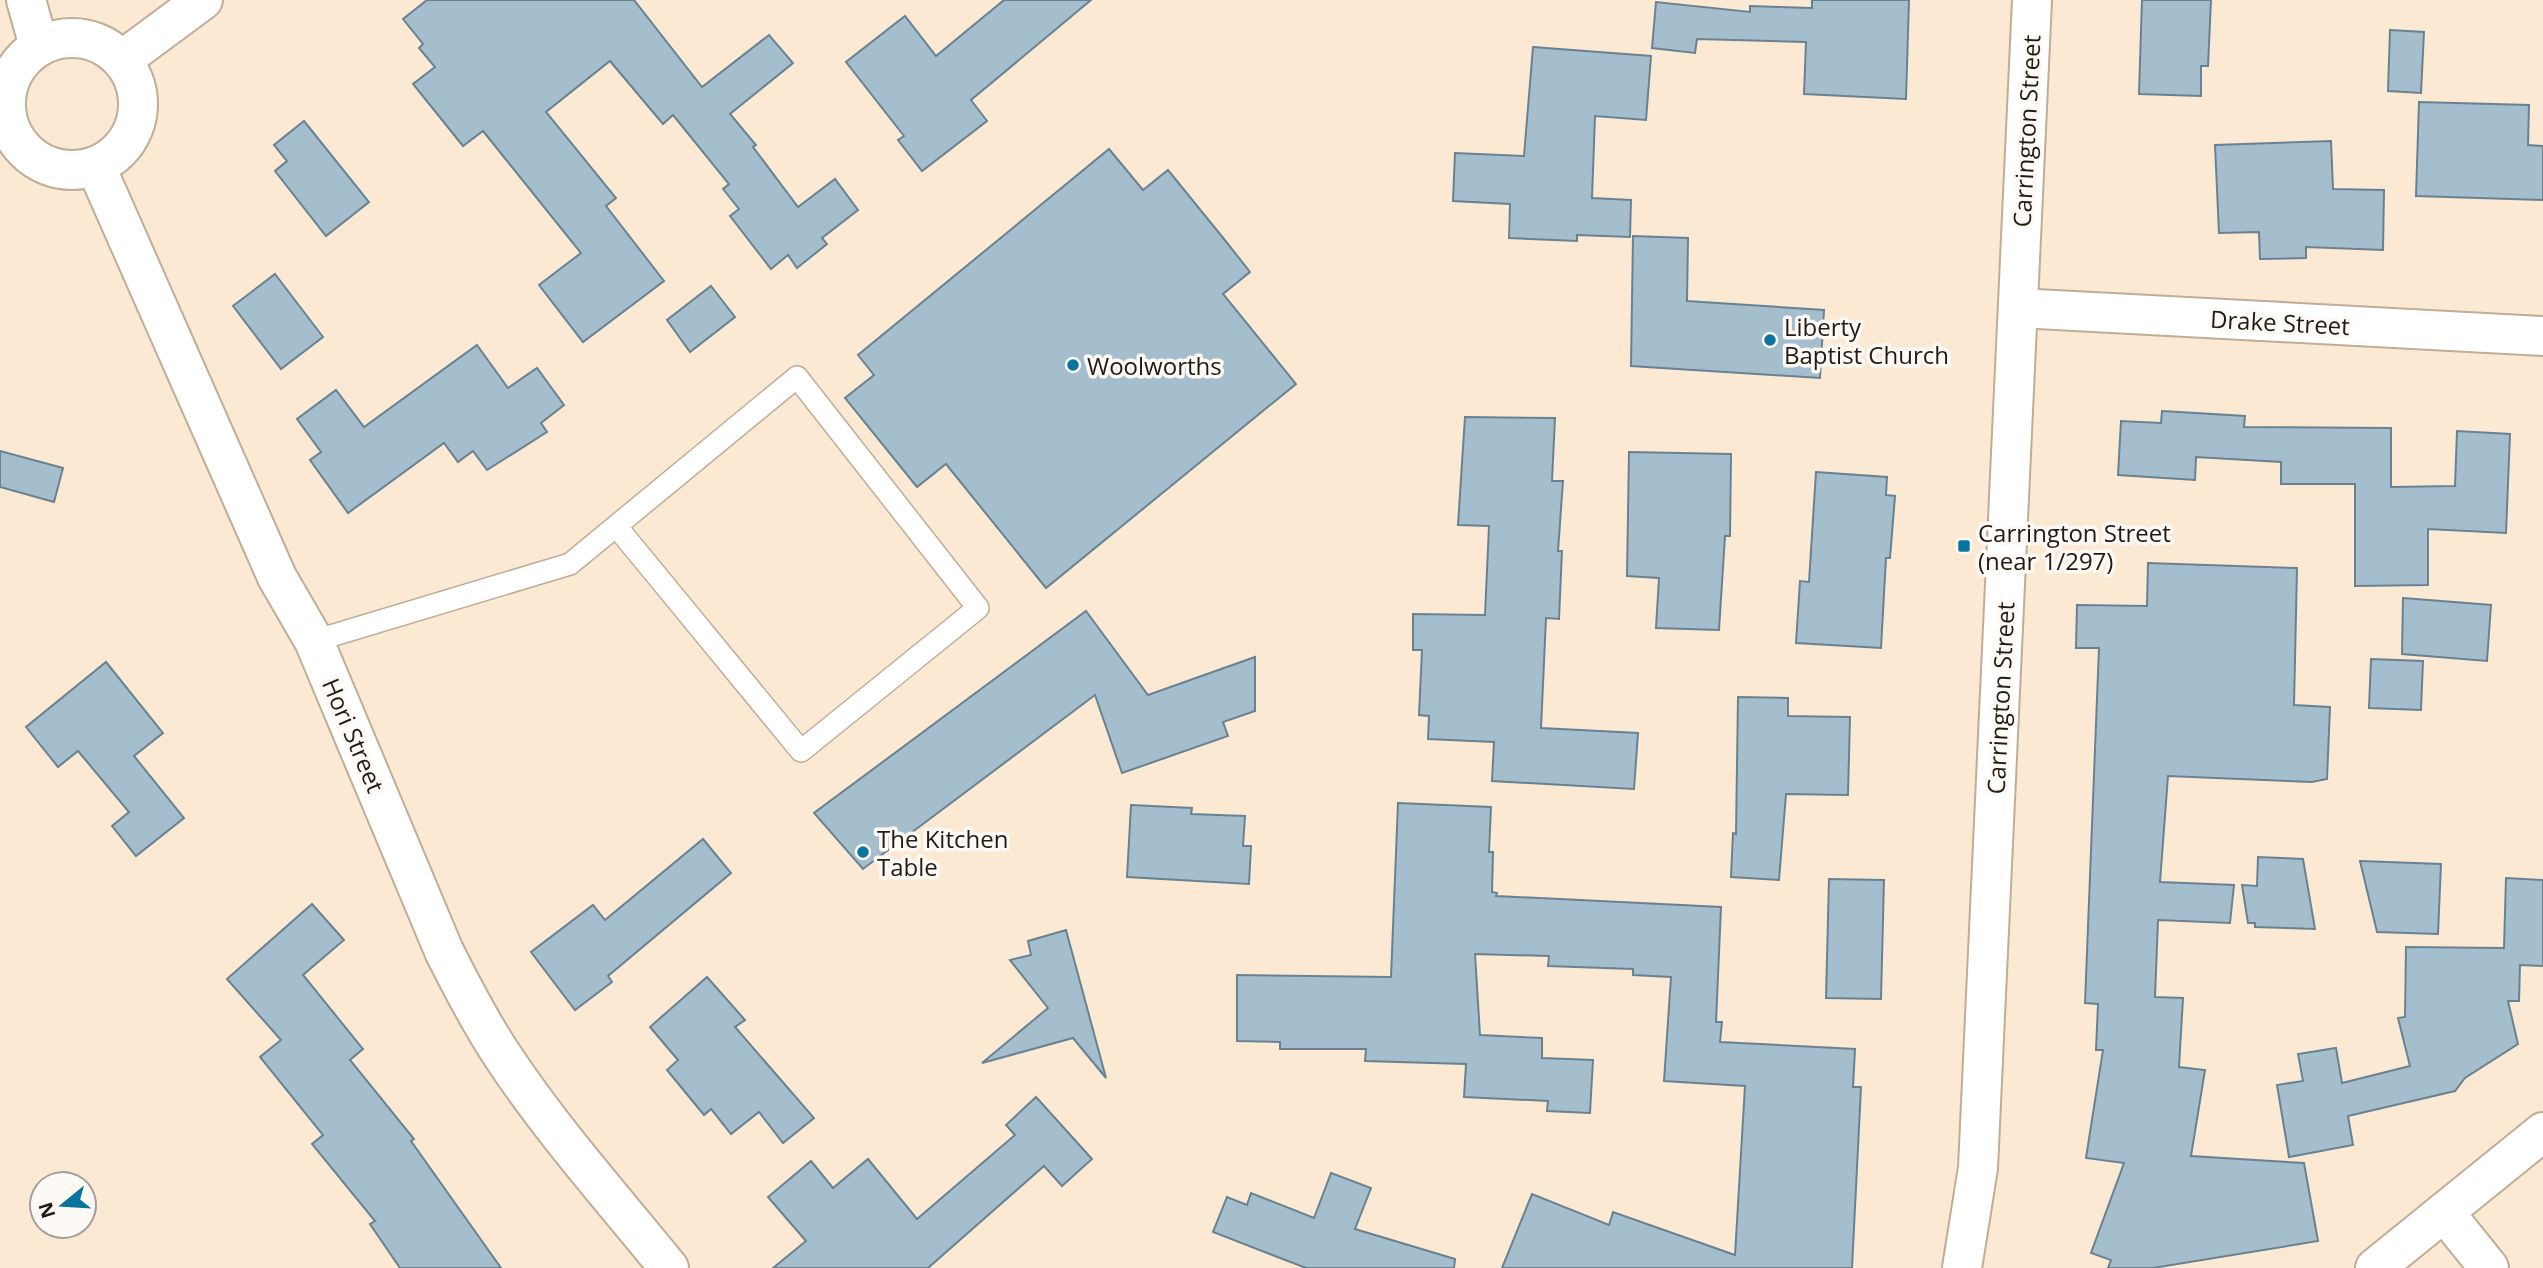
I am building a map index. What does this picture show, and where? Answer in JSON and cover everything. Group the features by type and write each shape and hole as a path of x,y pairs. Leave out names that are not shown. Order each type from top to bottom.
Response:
{"main road":[{"path":"26,0 39,46"},
{"path":"122,60 202,0"},
{"name":"Carrington Street","path":"1962,1268 1978,1168 2032,0"},
{"path":"61,38 83,38 105,46 122,60 134,78 139,99 137,121 129,140 115,156 96,167 75,171 53,169 9,151 5,101 16,69 22,60 39,46 61,38"},
{"name":"Hori Street","path":"96,167 278,577 314,641 444,951 469,1000 503,1058 551,1124 669,1268"},
{"name":"Drake Street","path":"2018,308 2543,336"},
{"path":"2375,1268 2543,1132"},
{"path":"2444,1212 2489,1268"}],"lane":[{"path":"314,641 570,564 797,377 978,608 801,751 617,526"}],"building":[{"path":"427,0 634,0 702,87 769,35 793,63 730,114 756,145 753,147 798,207 835,179 858,210 822,238 827,244 797,268 788,255 771,269 730,216 739,209 723,189 729,184 673,115 663,124 610,61 546,112 616,198 606,206 664,281 583,342 539,285 581,253 483,131 463,146 413,84 435,67 419,48 423,44 403,19"},
{"path":"1004,0 1091,0 971,100 987,121 922,171 898,140 904,136 846,62 905,16 936,56"},
{"path":"1812,0 1909,0 1906,99 1804,94 1806,42 1697,39 1695,53 1652,48 1656,2 1750,12 1750,6 1812,8"},
{"path":"2142,0 2211,0 2208,66 2201,66 2201,96 2139,94"},
{"path":"2390,30 2424,32 2421,93 2388,91"},
{"path":"1533,47 1651,56 1646,120 1595,116 1592,198 1631,200 1630,237 1577,235 1577,241 1509,238 1510,204 1453,201 1455,153 1524,156"},
{"path":"2419,102 2529,105 2528,145 2543,146 2543,200 2416,196"},
{"path":"304,121 369,202 326,236 275,171 287,161 274,145"},
{"path":"2331,141 2333,189 2384,190 2383,250 2306,247 2306,258 2260,259 2259,232 2219,233 2215,145"},
{"name":"Woolworths","path":"1109,149 1143,190 1168,170 1228,244 1250,272 1223,294 1296,384 1046,588 946,464 917,487 845,398 874,375 858,355"},
{"path":"1633,236 1688,238 1687,301 1824,310 1820,378 1631,366"},
{"path":"275,274 323,337 281,369 233,306"},
{"path":"711,286 735,317 690,352 667,320"},
{"path":"477,345 508,388 537,368 564,405 541,423 547,432 487,470 473,451 458,462 444,443 348,513 310,460 321,452 297,419 336,390 364,427"},
{"path":"2162,411 2245,416 2244,427 2391,428 2391,487 2455,486 2457,431 2510,434 2506,533 2428,529 2428,585 2355,586 2355,484 2281,484 2281,462 2196,457 2195,480 2118,475 2121,421 2161,423"},
{"path":"1465,417 1555,418 1552,481 1563,481 1558,551 1562,551 1559,619 1546,618 1541,728 1638,733 1634,789 1492,781 1494,742 1428,739 1429,716 1419,715 1422,650 1413,650 1413,614 1485,615 1489,526 1458,525"},
{"path":"0,451 63,468 54,502 0,487"},
{"path":"1629,452 1731,454 1730,536 1725,536 1719,630 1656,628 1659,578 1627,576"},
{"path":"1816,472 1887,477 1886,495 1895,496 1890,558 1886,558 1881,648 1796,643 1800,581 1809,582"},
{"path":"2148,563 2297,568 2294,705 2330,707 2327,779 2312,782 2168,776 2160,882 2234,885 2230,923 2158,920 2155,997 2183,998 2179,1067 2205,1070 2191,1156 2304,1163 2318,1241 2153,1268 2108,1268 2111,1260 2091,1253 2124,1163 2086,1158 2103,1050 2096,1050 2098,1004 2085,1003 2099,648 2076,648 2077,605 2147,606"},
{"path":"2403,598 2491,605 2487,661 2402,654"},
{"path":"1086,611 1148,695 1255,657 1255,711 1223,722 1228,736 1122,773 1095,695 863,869 814,813"},
{"path":"2371,659 2423,661 2421,710 2369,708"},
{"path":"106,662 163,733 134,756 184,818 136,856 112,826 129,812 78,751 58,767 26,727"},
{"path":"1738,697 1788,698 1788,716 1850,717 1848,795 1786,794 1779,880 1731,877 1733,833 1736,834"},
{"path":"1398,803 1491,807 1489,852 1493,852 1492,892 1497,893 1496,896 1721,907 1716,1022 1722,1022 1720,1042 1855,1049 1853,1087 1861,1087 1852,1268 1502,1268 1532,1194 1609,1225 1613,1212 1735,1255 1745,1086 1664,1081 1671,977 1633,975 1633,969 1548,966 1549,956 1475,954 1480,1035 1542,1038 1542,1058 1593,1060 1590,1113 1547,1111 1548,1101 1464,1097 1466,1064 1365,1061 1366,1049 1280,1049 1280,1042 1237,1041 1237,975 1391,977"},
{"path":"1131,805 1192,808 1191,814 1245,816 1243,846 1251,846 1249,884 1127,877"},
{"path":"703,839 731,873 608,976 612,982 575,1010 531,952 593,905 605,920"},
{"path":"2258,857 2303,859 2315,929 2255,927 2255,923 2248,923 2242,885 2257,886"},
{"path":"2360,861 2441,864 2438,934 2377,932"},
{"path":"2506,878 2543,880 2543,966 2520,965 2519,1001 2508,1001 2518,1044 2465,1078 2455,1091 2348,1116 2353,1145 2289,1157 2277,1085 2303,1081 2298,1054 2336,1048 2342,1083 2410,1066 2398,1018 2405,1017 2406,947 2504,948"},
{"path":"1829,879 1884,880 1881,999 1826,998"},
{"path":"312,904 344,940 303,975 363,1049 350,1060 414,1139 411,1141 501,1268 400,1268 370,1224 375,1221 312,1144 323,1135 260,1057 281,1040 227,979"},
{"path":"1066,930 1106,1078 1073,1038 982,1063 1048,1008 1010,960 1031,955 1028,941"},
{"path":"707,977 745,1020 735,1027 814,1118 783,1143 759,1112 731,1134 711,1109 704,1115 667,1070 678,1060 650,1027"},
{"path":"1036,1097 1092,1159 1062,1186 1044,1166 928,1268 773,1268 806,1241 768,1197 811,1161 833,1188 868,1159 917,1219 1015,1135 1006,1125"},
{"path":"1331,1173 1371,1188 1355,1229 1455,1259 1454,1268 1306,1268 1213,1232 1227,1197 1247,1205 1251,1193 1314,1218"}],"place":[{"name":"Liberty Baptist Church","path":"1770,340"},
{"name":"Woolworths","path":"1073,365"},
{"name":"Carrington Street (near 1/297)","path":"1964,546"},
{"name":"The Kitchen Table","path":"863,852"}]}
